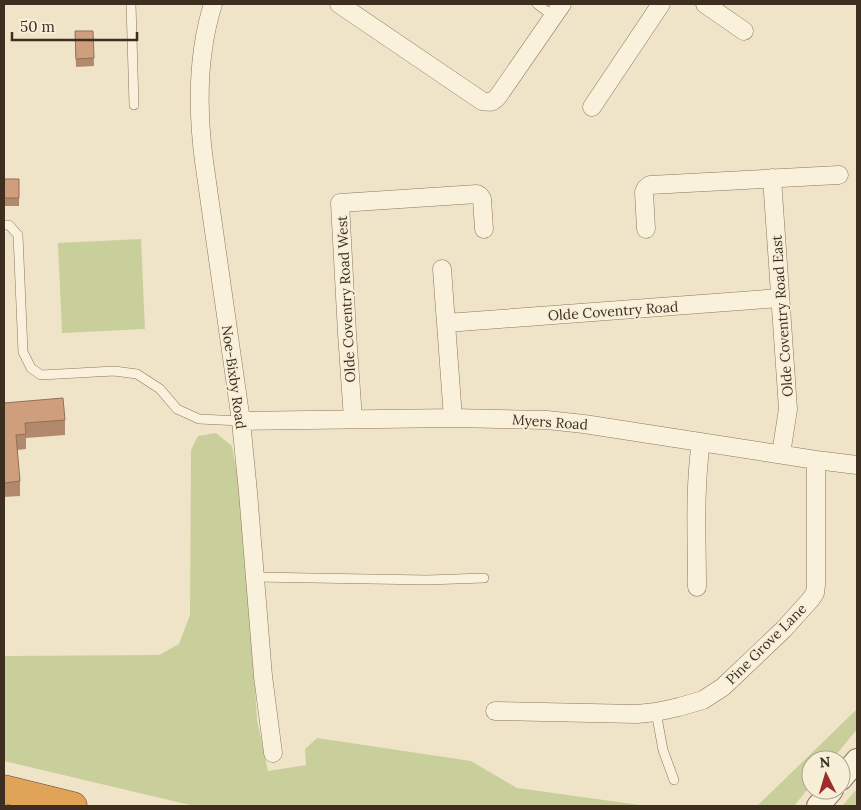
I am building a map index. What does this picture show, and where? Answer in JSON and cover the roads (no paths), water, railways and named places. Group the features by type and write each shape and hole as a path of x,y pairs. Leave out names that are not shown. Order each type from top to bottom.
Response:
{"highway":[{"path":"4,789 73,806"}],"street":[{"name":"Noe-Bixby Road","path":"213,4 203,44 199,83 199,122 241,421 264,676 273,753"},
{"path":"339,4 482,101 488,103 495,101 499,96 557,10"},
{"path":"592,107 661,4"},
{"path":"705,4 744,30"},
{"path":"646,229 644,192 650,185 839,175"},
{"name":"Olde Coventry Road East","path":"772,178 788,410 781,454"},
{"name":"Olde Coventry Road West","path":"353,419 340,203 476,194 482,200 484,229"},
{"path":"442,269 453,418"},
{"name":"Olde Coventry Road","path":"446,324 780,298"},
{"name":"Myers Road","path":"241,421 453,418 547,420 857,465"},
{"path":"697,587 696,491 702,442"},
{"name":"Pine Grove Lane","path":"495,710 637,714 656,712 703,700 723,687 784,629 815,593 816,460"}],"lane":[{"path":"131,4 134,105"},
{"path":"536,4 557,10"},
{"path":"4,225 9,225 18,235 23,352 31,368 41,375 114,371 137,374 160,389 177,409 192,416 199,419 241,421"},
{"path":"255,577 427,580 484,578"},
{"path":"656,712 662,750 674,780"}]}
